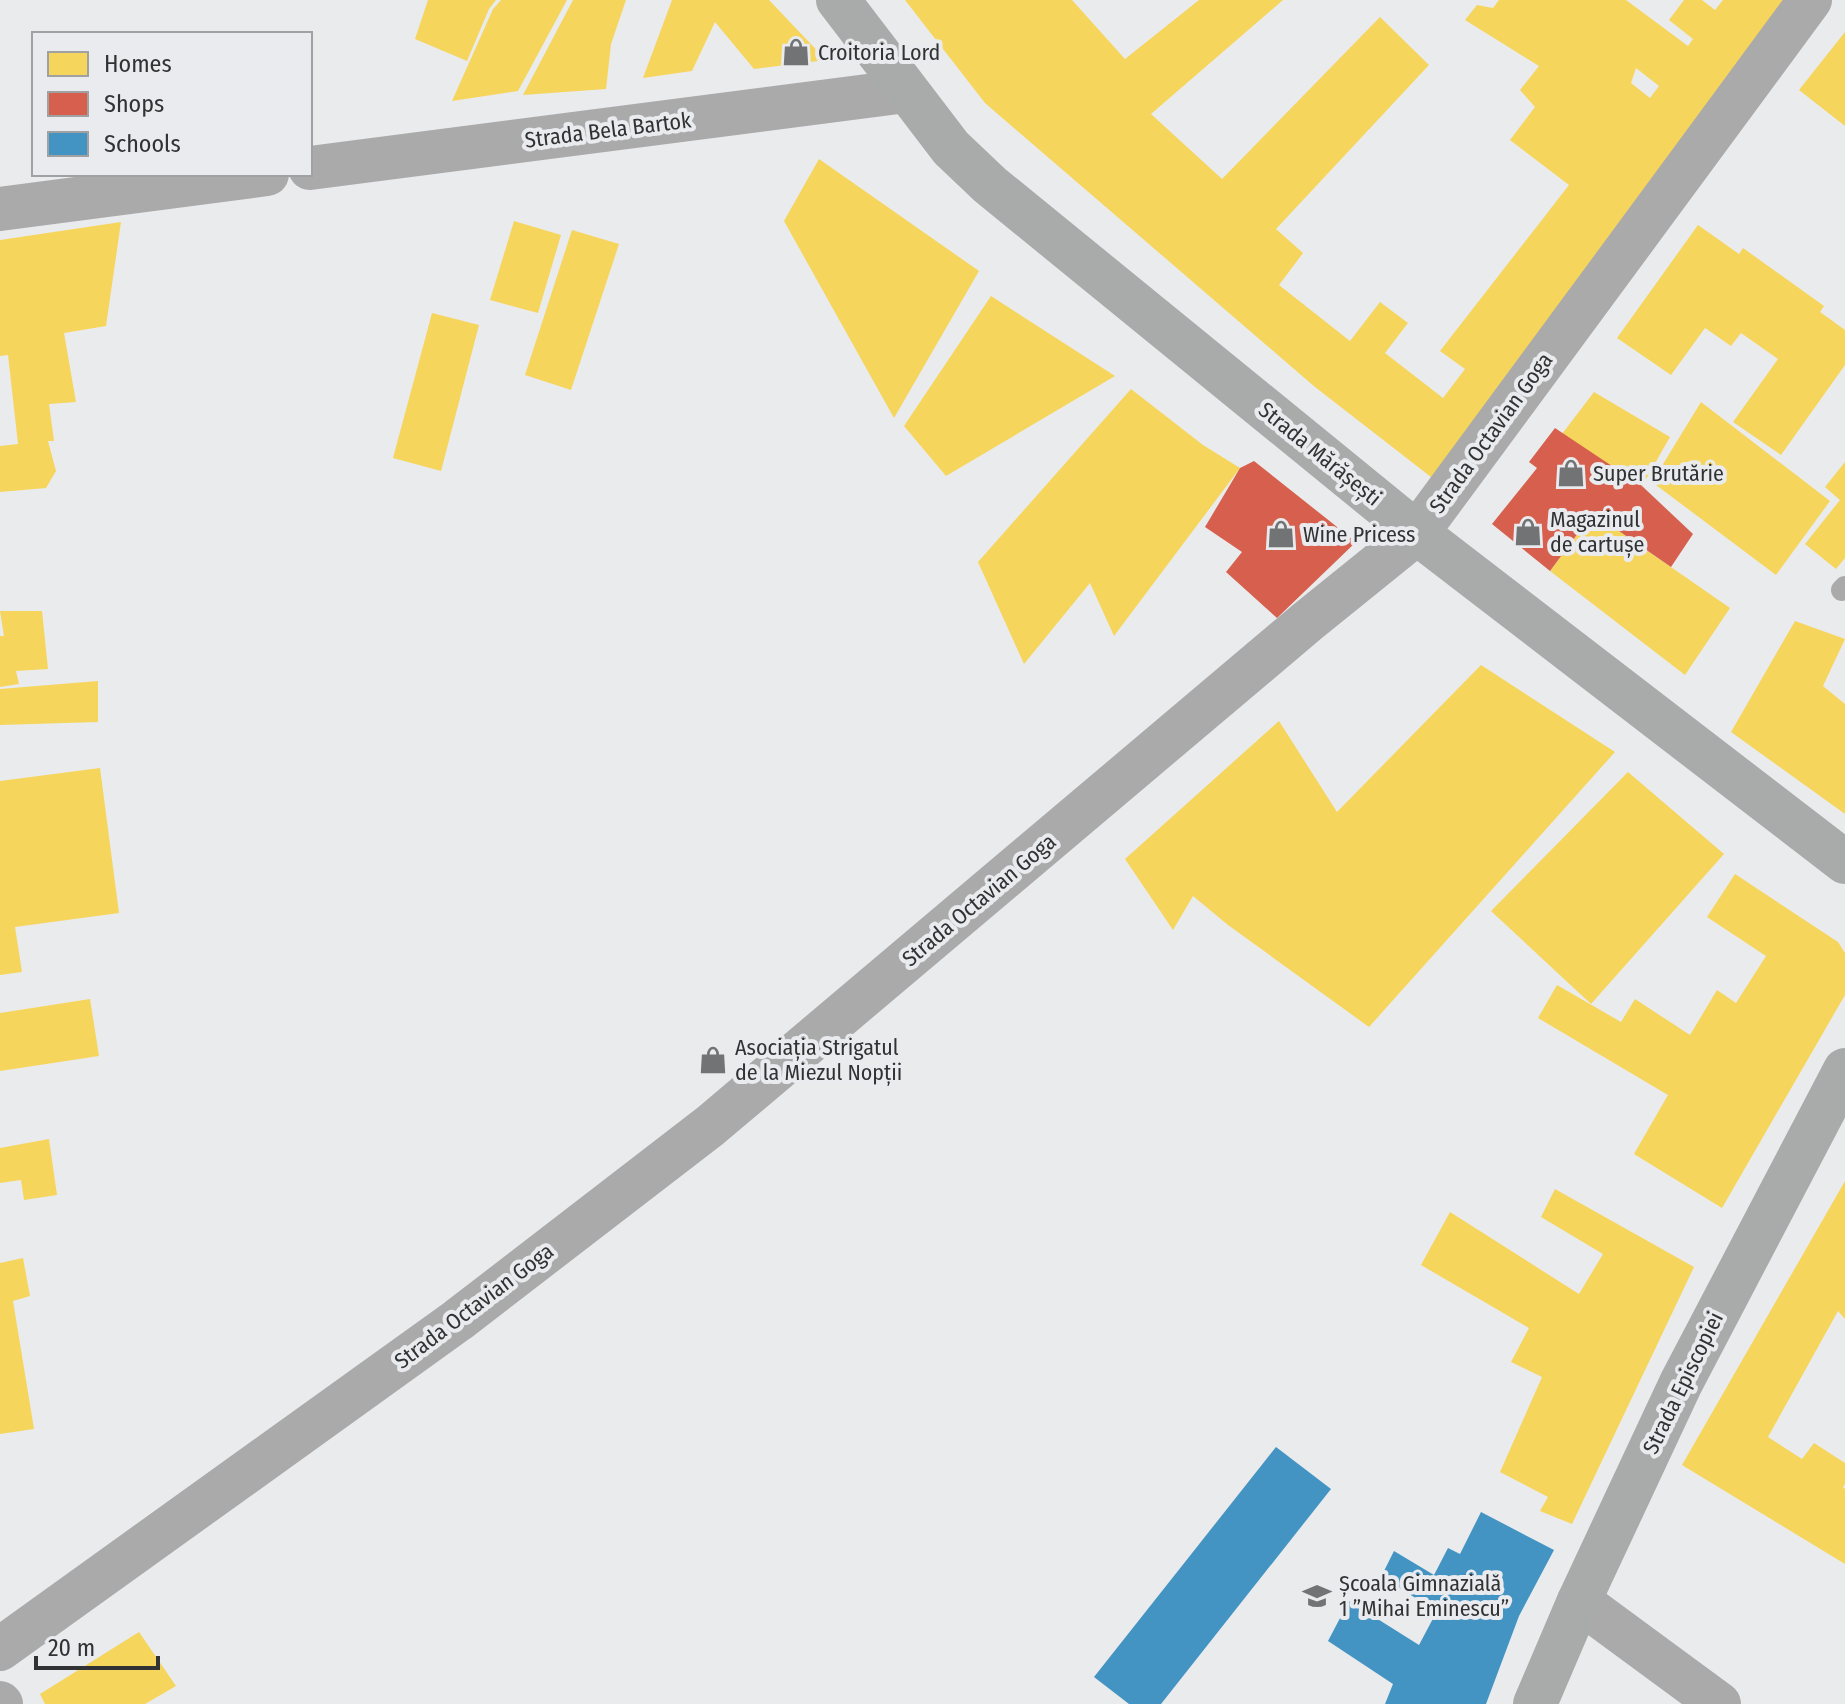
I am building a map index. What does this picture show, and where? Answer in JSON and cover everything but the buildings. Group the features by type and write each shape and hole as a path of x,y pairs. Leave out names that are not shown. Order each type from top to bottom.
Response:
{"street":[{"name":"Strada Mărășești","path":"838,0 951,148 990,185 1417,533 1845,862"},
{"name":"Strada Octavian Goga","path":"0,1649 458,1320 710,1126 1308,621 1417,533 1810,0"},
{"name":"Strada Bela Bartok","path":"312,168 906,91"},
{"path":"0,209 252,176"},
{"name":"Strada Episcopiei","path":"1535,1704 1579,1601 1681,1383 1845,1070"},
{"path":"1579,1601 1719,1704"}],"place":[{"name":"Croitoria Lord","path":"796,52"},
{"name":"Super Brutărie","path":"1571,473"},
{"name":"Magazinul de cartușe","path":"1528,532"},
{"name":"Wine Pricess","path":"1281,534"},
{"name":"Asociația Strigatul de la Miezul Nopții","path":"713,1060"},
{"name":"Școala Gimnazială 1 ”Mihai Eminescu”","path":"1317,1596"}]}
